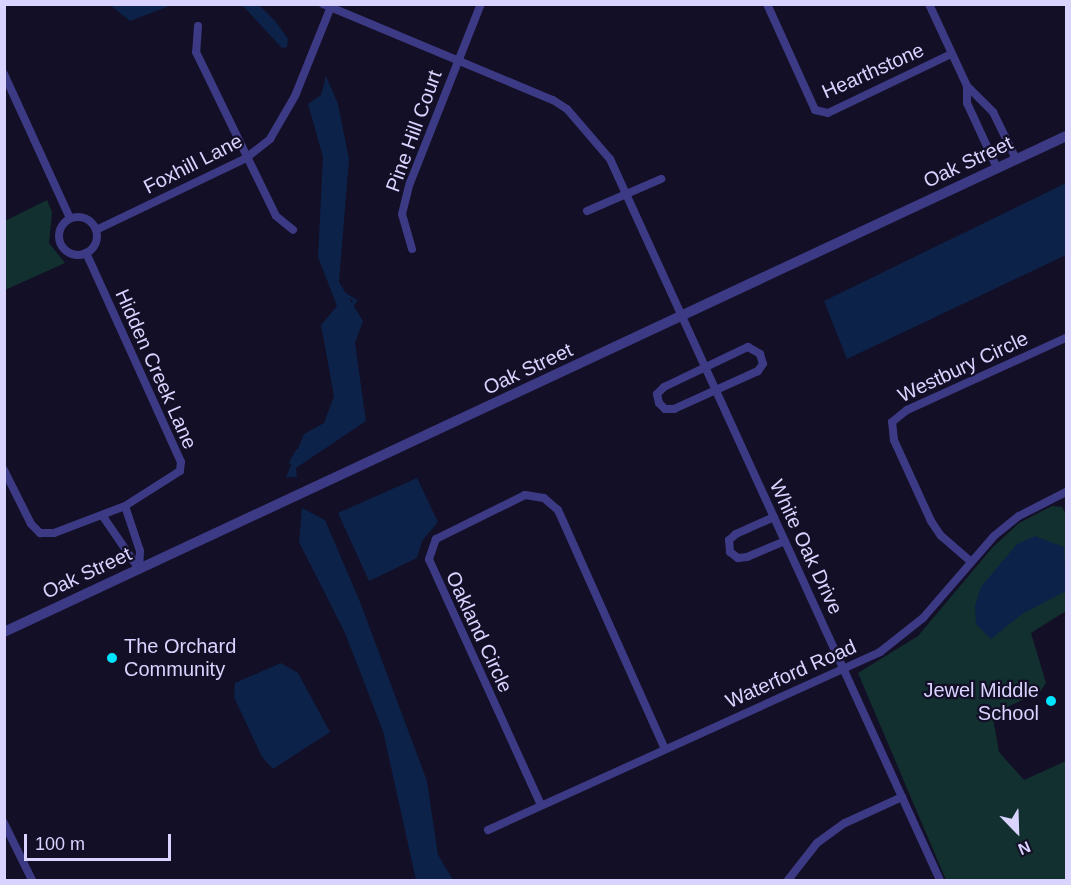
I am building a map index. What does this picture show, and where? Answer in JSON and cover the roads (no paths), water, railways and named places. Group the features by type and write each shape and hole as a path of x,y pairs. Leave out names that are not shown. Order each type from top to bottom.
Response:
{"street":[{"name":"Pine Hill Court","path":"412,249 402,214 410,183 481,4"},
{"name":"Hearthstone","path":"766,4 815,110 828,113 951,54"},
{"path":"929,4 967,87 993,112 1016,159"},
{"name":"White Oak Drive","path":"328,6 458,60 567,109 610,159 940,880"},
{"name":"Foxhill Lane","path":"96,230 246,158 282,124 328,6"},
{"path":"198,26 196,52 276,216 292,230"},
{"path":"4,74 70,218"},
{"path":"967,87 967,103 997,168"},
{"name":"Oak Street","path":"4,632 1066,136"},
{"path":"586,211 661,179"},
{"path":"70,218 83,218 96,230 95,244 86,253 74,255 60,244 59,232 70,218"},
{"name":"Hidden Creek Lane","path":"4,470 31,524 40,533 54,533 125,506 175,478 181,462 86,253"},
{"name":"Westbury Circle","path":"969,560 941,536 931,521 894,440 892,422 907,410 1066,338"},
{"path":"747,347 760,354 763,364 758,371 674,409 665,409 659,403 657,394 664,387 706,366 747,347"},
{"name":"Waterford Road","path":"488,830 844,669 896,642 923,618 969,560 1019,516 1066,492"},
{"name":"Oakland Circle","path":"541,805 429,559 436,539 525,495 544,498 558,510 665,749"},
{"path":"125,506 140,551 139,569"},
{"path":"102,515 139,569"},
{"path":"774,517 736,534 729,540 730,552 738,558 747,557 785,541"},
{"path":"788,880 818,843 845,823 902,797"},
{"path":"4,824 32,880"}],"water":[{"path":"110,5 172,5 130,21"},
{"path":"242,5 259,5 276,22 288,39 287,47 282,48"},
{"path":"326,76 338,104 349,159 339,282 363,321 355,343 366,421 296,468 297,477 286,477 304,434 324,423 334,396 321,325 337,306 318,257 323,157 308,104 321,95"},
{"path":"1066,183 1066,255 847,359 824,301"},
{"path":"417,478 438,522 422,541 417,558 369,581 338,513"},
{"path":"302,508 325,520 360,602 427,781 438,855 453,880 416,880 383,731 345,633 299,542"},
{"path":"1035,536 1064,547 1066,591 1022,614 991,639 976,624 975,606 981,587 1017,544"},
{"path":"281,663 298,673 330,732 273,769 262,757 234,697 235,683"}],"waterway":[{"path":"345,294 355,300 350,307"},
{"path":"290,462 297,450"}],"place":[{"name":"The Orchard Community","path":"112,658"},
{"name":"Jewel Middle School","path":"1051,701"}]}
